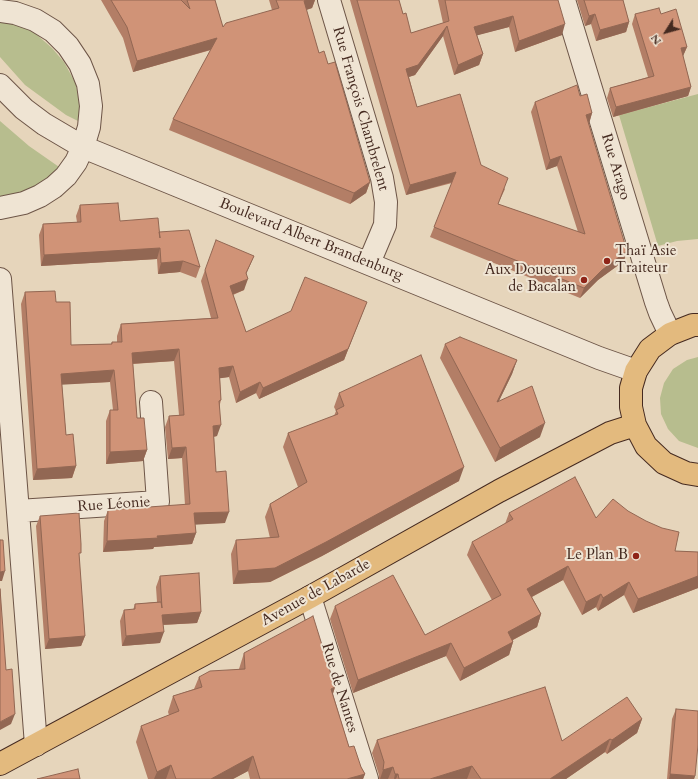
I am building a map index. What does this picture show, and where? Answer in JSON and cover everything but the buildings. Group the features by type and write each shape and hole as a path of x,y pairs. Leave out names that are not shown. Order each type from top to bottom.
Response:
{"main road":[{"path":"698,325 670,334 650,349 636,371 631,388 631,407 634,424 646,446 664,463 686,474 698,475"},
{"name":"Avenue de Labarde","path":"0,764 310,597 499,490 610,433 634,424"}],"street":[{"name":"Rue François Chambrelent","path":"330,0 382,178 386,202 385,225 368,264"},
{"name":"Rue Arago","path":"564,0 656,302 670,334"},
{"path":"0,11 15,13 35,20 53,31 68,46 80,64 88,84 91,106 89,127 83,147 76,162 66,176 54,187 40,196 24,203 0,208"},
{"name":"Boulevard Albert Brandenburg","path":"0,85 24,109 44,124 83,147 599,358 636,371"},
{"path":"0,279 36,745"},
{"name":"Rue Léonie","path":"18,511 158,502 151,402"},
{"name":"Rue de Nantes","path":"310,597 367,779"}],"green space":[{"path":"0,13 28,27 52,48 64,62 76,84 80,109 80,122 66,115 25,85 0,57"},
{"path":"698,94 698,239 677,241 658,246 619,115"},
{"path":"0,121 29,146 62,169 44,182 0,201"},
{"path":"698,357 698,448 679,441 668,429 661,414 660,398 664,383 673,369 687,360"}],"place":[{"name":"Thaï Asie Traiteur","path":"607,261"},
{"name":"Aux Douceurs de Bacalan","path":"584,280"},
{"name":"Le Plan B","path":"636,556"}]}
